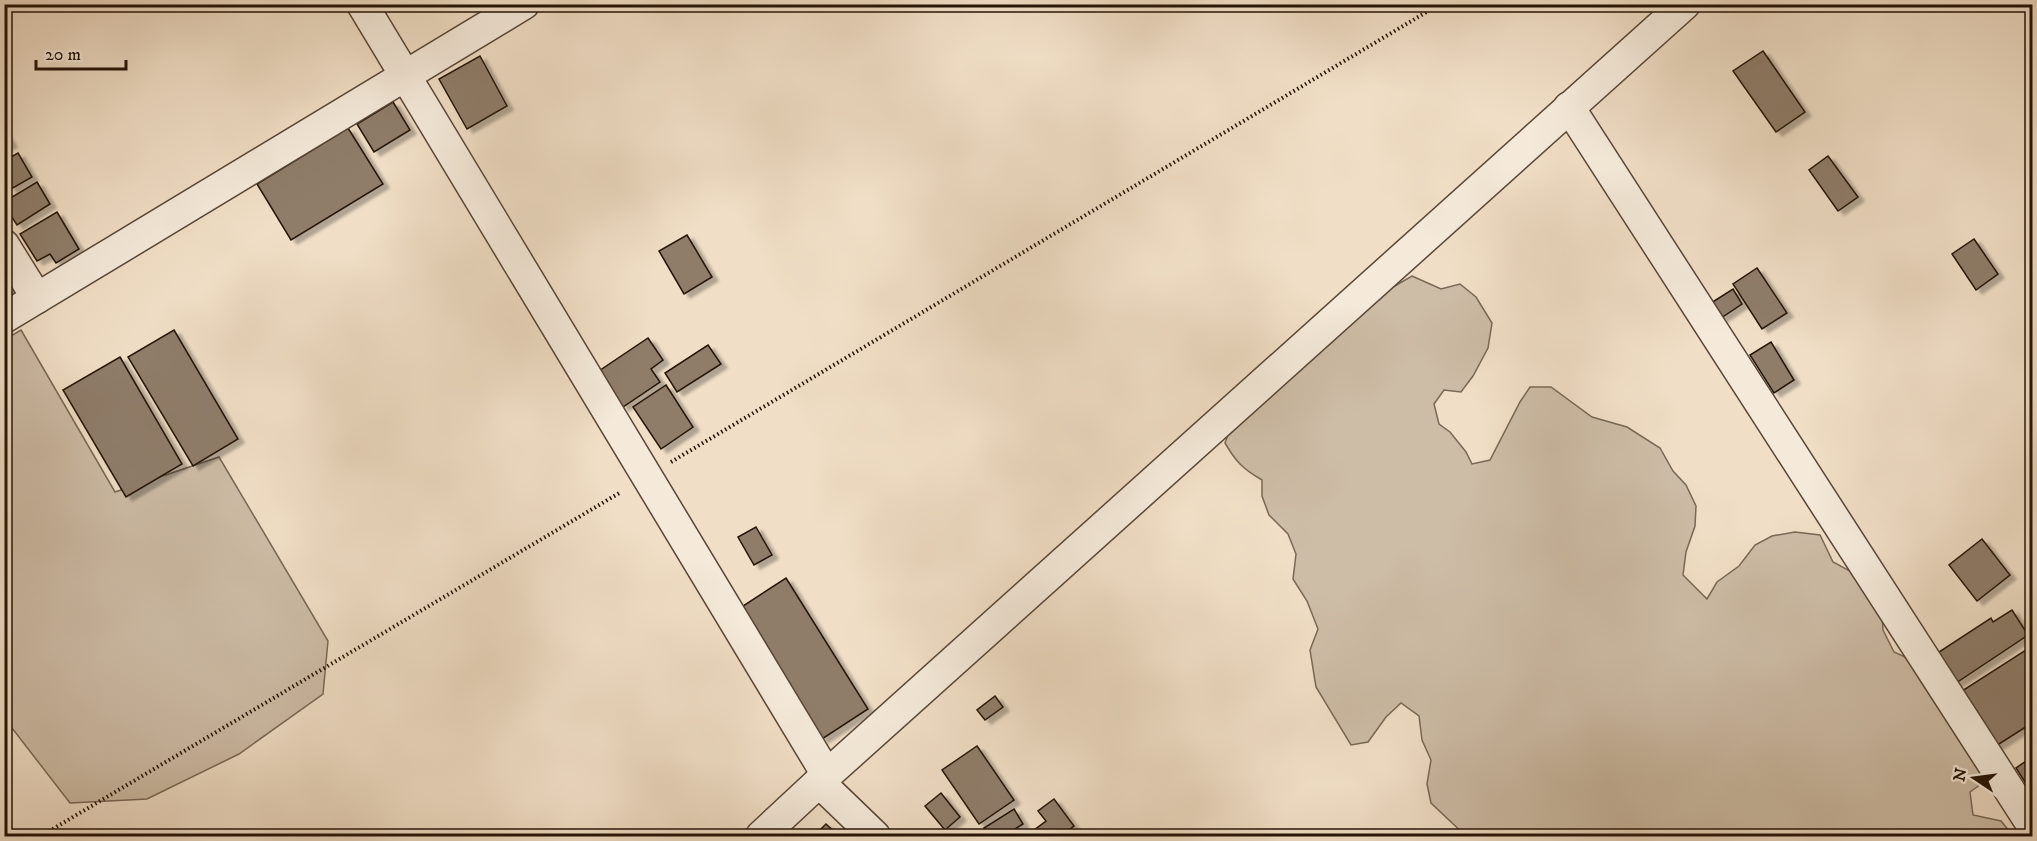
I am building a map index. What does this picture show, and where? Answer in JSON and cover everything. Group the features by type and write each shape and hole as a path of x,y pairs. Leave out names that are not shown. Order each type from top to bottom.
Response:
{"street":[{"path":"362,4 647,476 823,778 875,837"},
{"path":"4,318 524,4"},
{"path":"760,837 1685,4"},
{"path":"1569,107 2032,825"},
{"path":"4,245 37,298"}],"path":[{"path":"41,837 1440,4"}],"shaded area":[{"path":"1412,276 1441,289 1460,284 1476,297 1492,323 1488,348 1473,376 1461,392 1444,390 1434,404 1439,424 1450,432 1466,452 1472,464 1490,460 1530,387 1551,387 1592,417 1627,427 1660,448 1673,471 1686,485 1696,506 1695,526 1686,552 1683,575 1707,599 1717,582 1739,566 1755,545 1772,536 1795,532 1820,535 1833,562 1861,577 1882,613 1883,630 1894,652 1916,662 1971,743 1984,782 1970,792 1973,815 2001,821 2010,832 2009,836 1466,836 1431,803 1427,784 1431,760 1422,740 1419,716 1401,703 1386,717 1368,742 1351,745 1316,687 1310,650 1318,629 1307,601 1293,579 1296,554 1288,534 1269,515 1262,496 1262,480 1241,464 1225,443 1233,421 1369,305"},
{"path":"21,330 115,492 219,457 328,641 323,694 239,754 147,799 70,803 5,719 4,340"}],"building":[{"path":"1763,51 1805,112 1776,132 1733,71"},
{"path":"480,56 507,106 467,129 439,79"},
{"path":"393,102 410,130 374,152 357,124"},
{"path":"348,128 383,184 291,240 257,184"},
{"path":"4,132 11,143 4,147"},
{"path":"18,153 32,177 11,189 4,177 4,161"},
{"path":"1828,156 1858,197 1838,211 1809,170"},
{"path":"37,182 50,204 17,225 4,202"},
{"path":"57,212 79,249 56,263 50,254 37,261 20,234"},
{"path":"687,235 712,277 684,294 659,251"},
{"path":"1974,239 1998,274 1976,290 1952,254"},
{"path":"4,268 15,286 4,292"},
{"path":"1757,268 1787,313 1762,329 1733,284"},
{"path":"1733,289 1742,304 1721,318 1711,303"},
{"path":"174,330 238,439 193,466 128,357"},
{"path":"648,338 663,360 651,369 660,382 623,407 599,371"},
{"path":"1771,342 1794,380 1774,393 1750,355"},
{"path":"708,345 721,364 677,392 665,373"},
{"path":"120,357 182,464 126,497 63,390"},
{"path":"666,385 693,427 661,449 633,407"},
{"path":"756,527 772,555 754,565 738,537"},
{"path":"1982,539 2010,575 1977,601 1949,565"},
{"path":"786,578 868,709 822,739 740,608"},
{"path":"2012,610 2028,635 1956,683 1936,654 1991,618 1993,622"},
{"path":"2032,646 2032,723 1996,746 1962,691"},
{"path":"995,696 1003,707 985,720 977,710"},
{"path":"977,746 1014,800 979,824 942,770"},
{"path":"2032,757 2032,793 2016,768"},
{"path":"941,793 960,817 945,830 925,806"},
{"path":"1054,799 1074,826 1061,836 1026,836 1046,821 1038,811"},
{"path":"1014,809 1023,824 1004,836 989,836 984,828"},
{"path":"826,824 839,836 814,836"}]}
